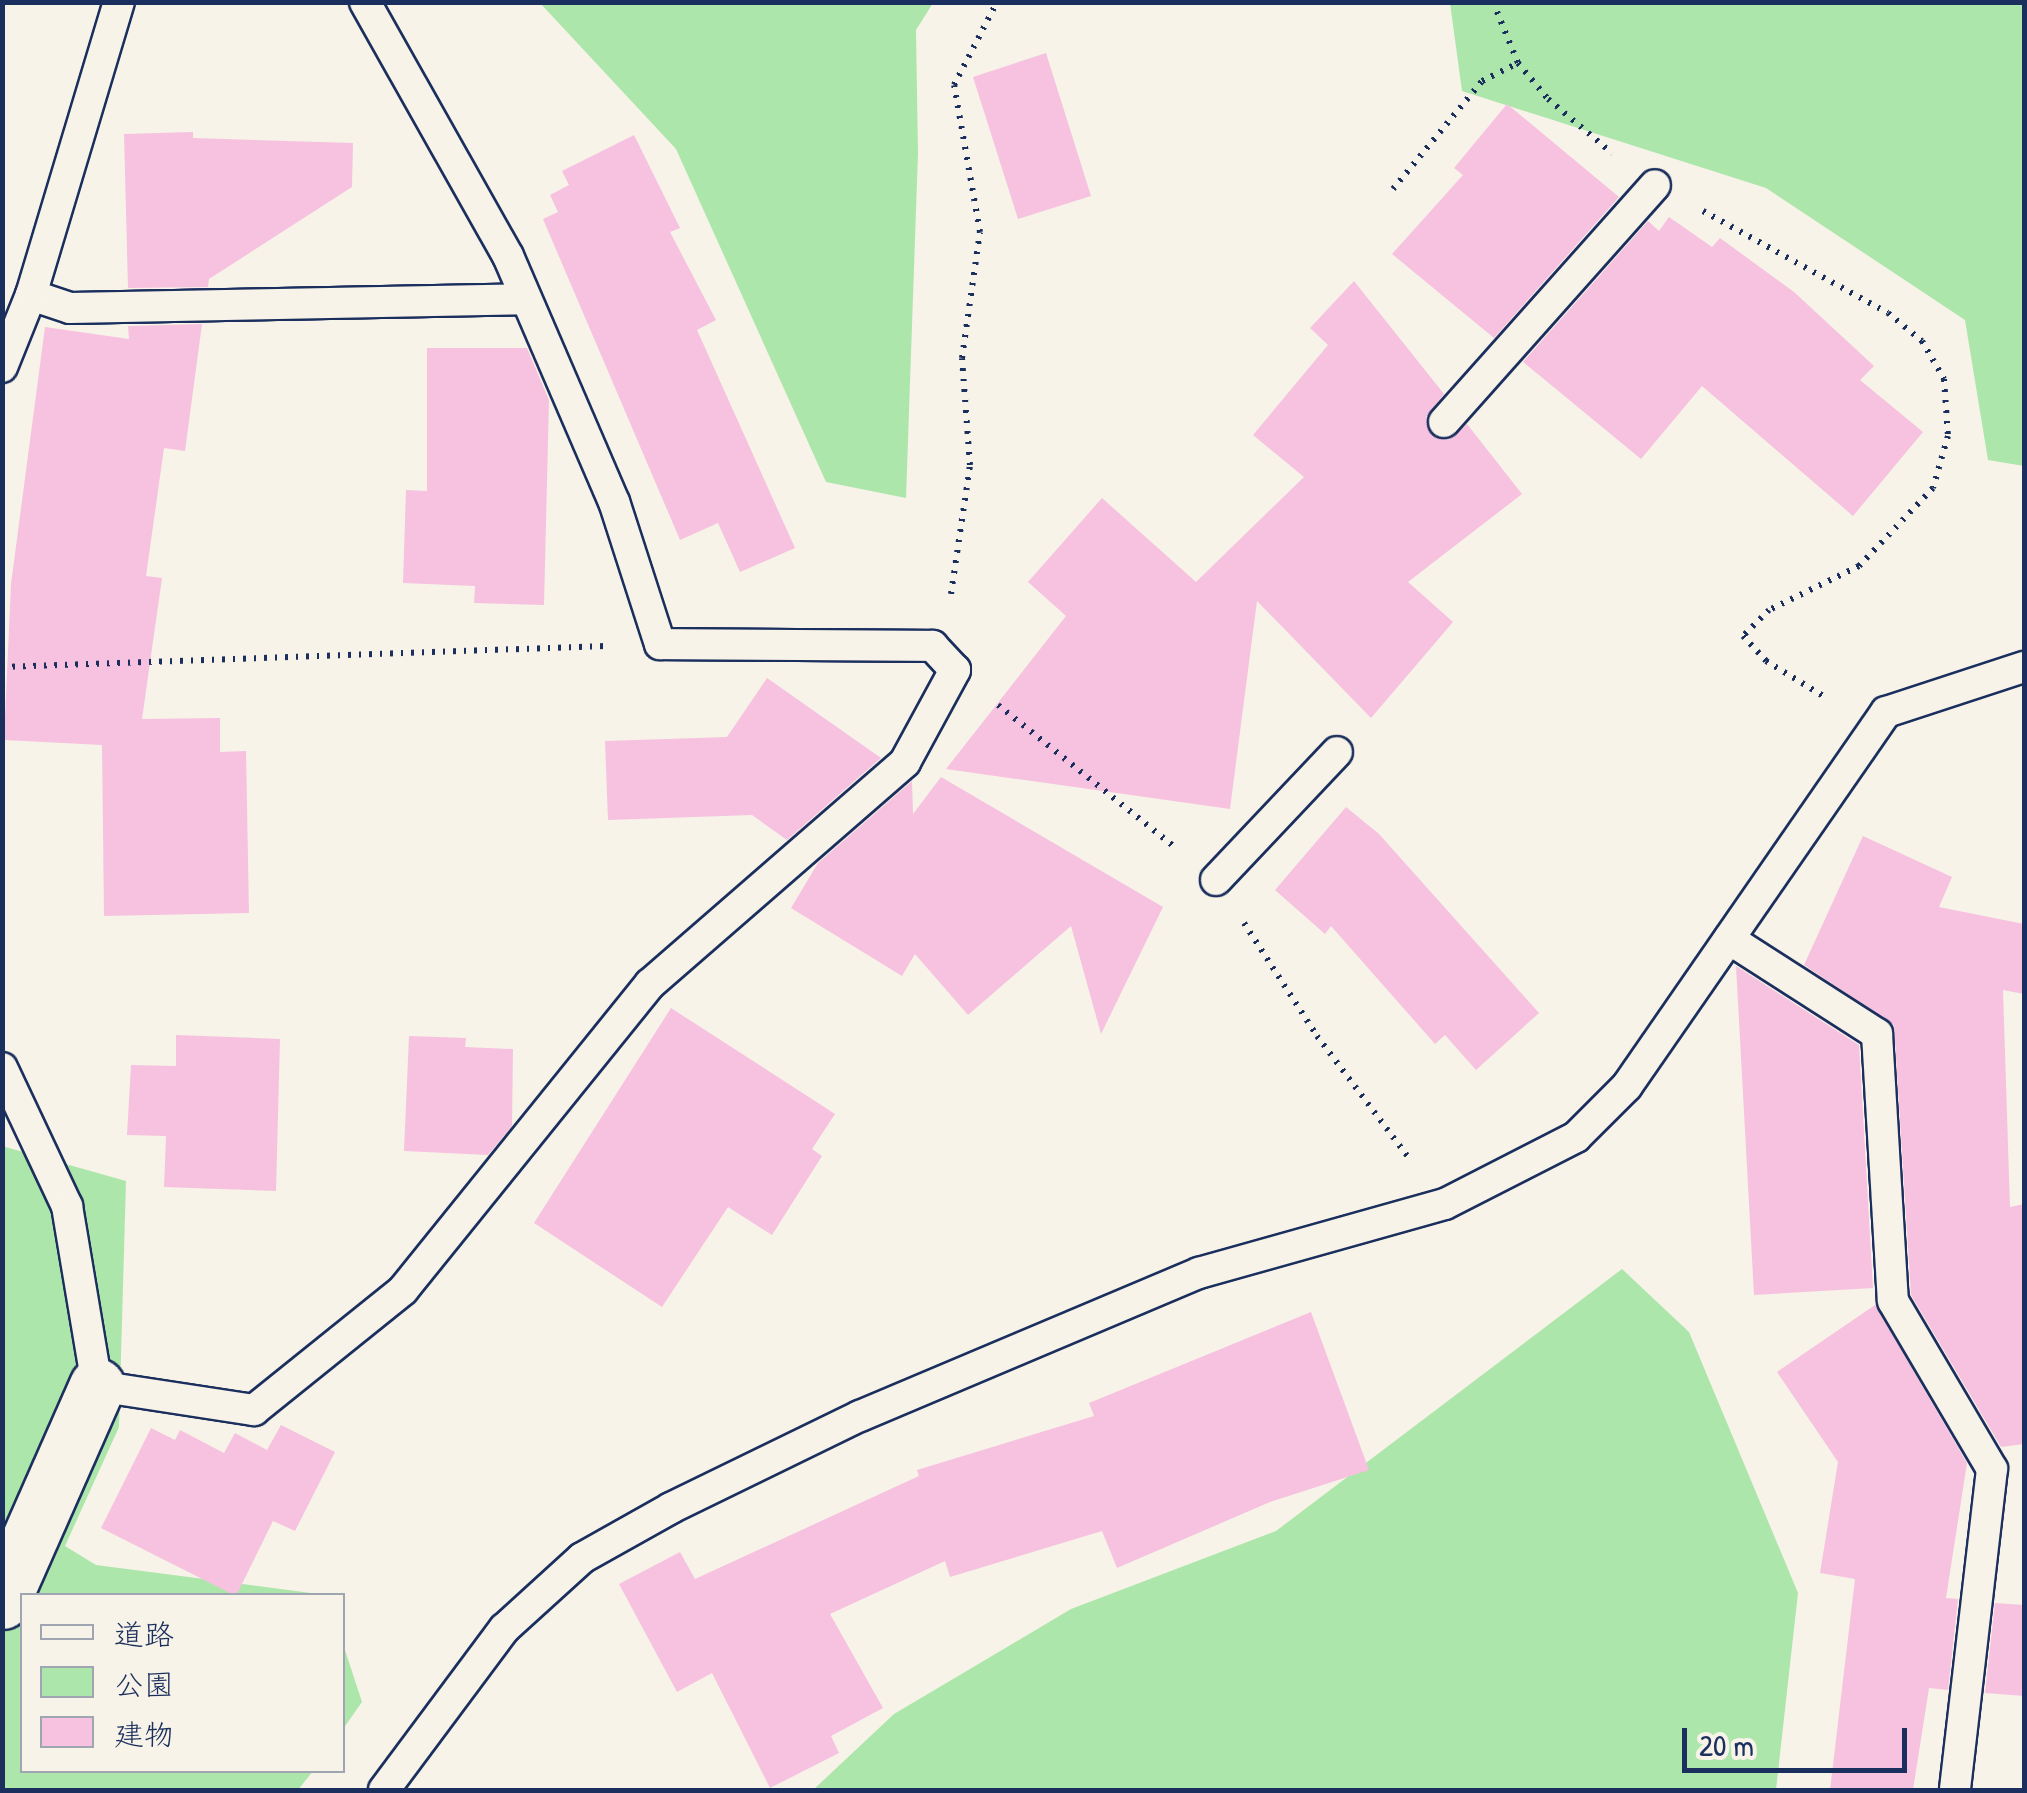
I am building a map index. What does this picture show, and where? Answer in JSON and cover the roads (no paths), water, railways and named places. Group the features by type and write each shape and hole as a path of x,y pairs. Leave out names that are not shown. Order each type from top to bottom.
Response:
{"street":[{"path":"2,1602 97,1386"}],"lane":[{"path":"2,366 31,295 119,2"},
{"path":"2,1068 67,1206 97,1386 254,1410 402,1290 650,984 906,762 955,670 933,646 660,644 614,502 508,256 364,2"},
{"path":"1444,422 1654,185"},
{"path":"31,295 70,308 526,300"},
{"path":"384,1790 504,1629 582,1558 860,1416 1200,1274 1445,1204 1576,1137 1627,1086 1886,712 2024,667"},
{"path":"1216,880 1337,752"},
{"path":"1729,939 1878,1034 1892,1301 1992,1469 1955,1790"}]}
